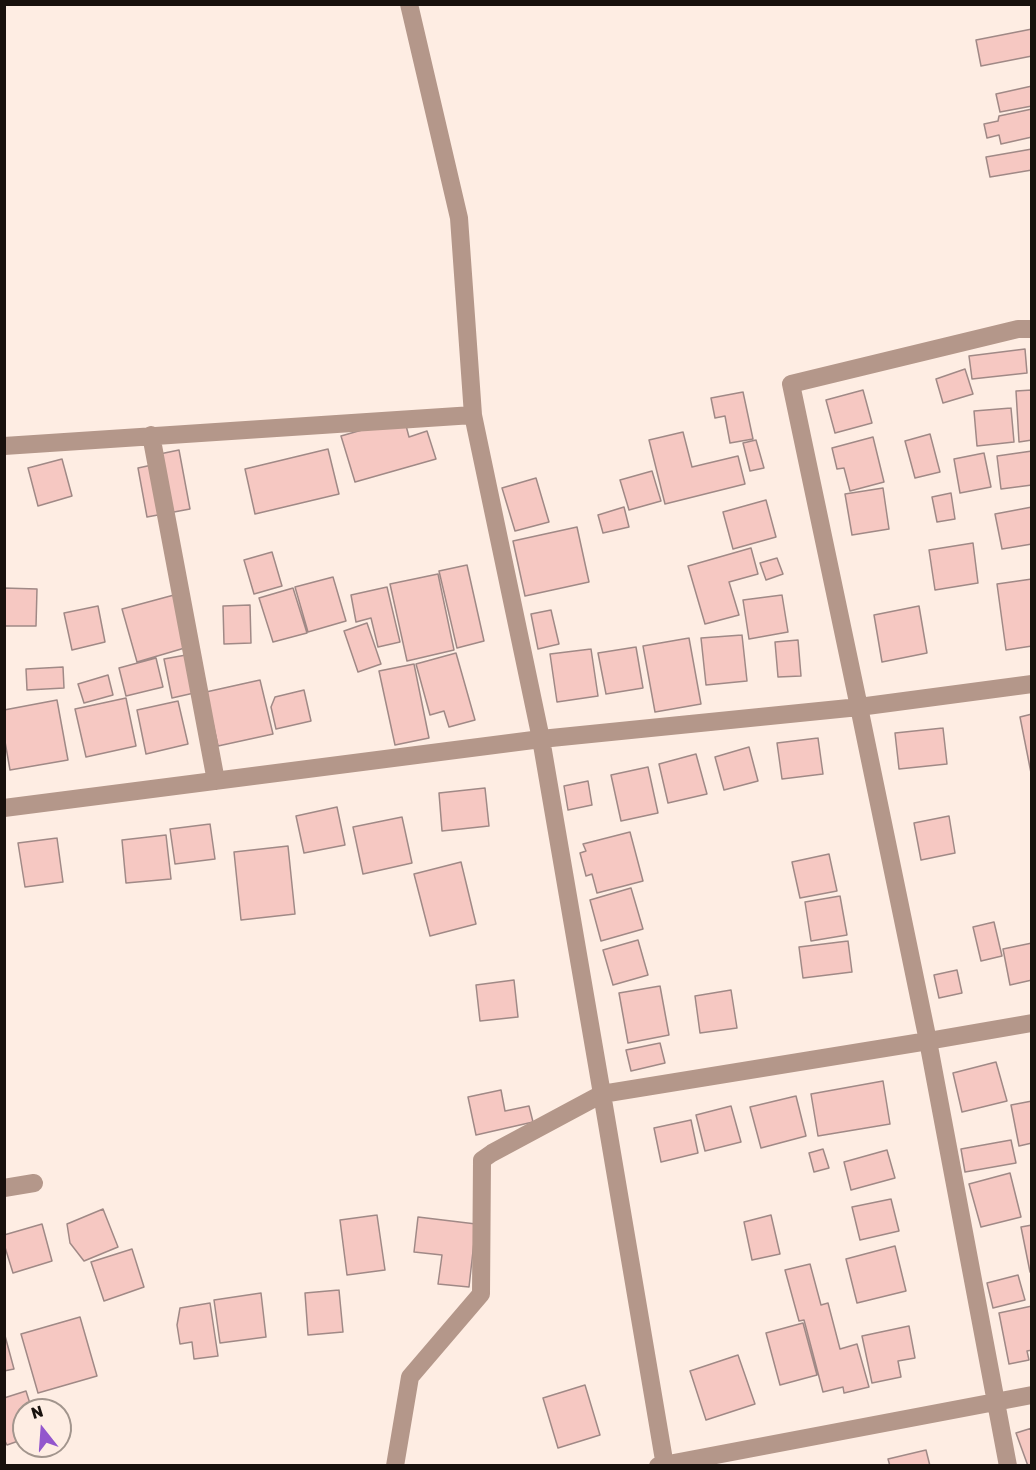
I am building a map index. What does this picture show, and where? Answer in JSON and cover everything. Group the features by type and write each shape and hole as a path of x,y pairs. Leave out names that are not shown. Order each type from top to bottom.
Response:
{"street":[{"path":"410,4 459,218 473,415 541,739 602,1094 662,1465 1032,1395"},
{"path":"1008,1466 928,1041 791,384 1025,329 1032,315"},
{"path":"4,446 473,415"},
{"path":"152,435 216,780"},
{"path":"4,808 541,739 859,707 1032,684"},
{"path":"395,1466 410,1377 481,1294 482,1160 492,1153 602,1094 1032,1023"},
{"path":"4,1188 34,1183"}],"building":[{"path":"1032,29 1032,56 981,66 976,40"},
{"path":"1032,86 1032,106 1000,112 996,94"},
{"path":"1032,109 1032,137 1001,144 999,135 987,138 984,124 998,121 999,116"},
{"path":"1032,149 1032,170 990,177 986,157"},
{"path":"1025,349 1027,373 972,379 969,356"},
{"path":"965,369 973,394 943,403 936,379"},
{"path":"863,390 872,423 835,433 826,400"},
{"path":"1032,390 1032,440 1019,442 1016,391"},
{"path":"743,392 753,439 730,443 725,416 715,418 711,398"},
{"path":"1011,408 1014,442 977,446 974,411"},
{"path":"404,418 409,437 427,431 436,459 355,482 341,436"},
{"path":"683,432 692,467 738,456 745,484 665,504 649,440"},
{"path":"930,434 940,472 915,478 905,441"},
{"path":"873,437 884,482 850,491 844,468 837,469 832,448"},
{"path":"756,440 764,468 750,471 743,443"},
{"path":"328,449 339,494 255,514 245,469"},
{"path":"179,450 190,509 147,517 138,468 152,465 150,456"},
{"path":"1032,451 1032,485 1001,489 997,456"},
{"path":"984,453 991,487 960,493 954,459"},
{"path":"62,459 72,496 38,506 28,468"},
{"path":"652,471 661,501 629,510 620,480"},
{"path":"536,478 549,522 515,531 502,488"},
{"path":"883,488 889,529 852,535 845,494"},
{"path":"951,493 955,519 937,522 932,497"},
{"path":"766,500 776,537 733,549 723,512"},
{"path":"624,507 629,527 603,533 598,515"},
{"path":"1032,507 1032,544 1002,549 995,514"},
{"path":"577,527 589,582 525,596 513,541"},
{"path":"973,543 978,583 935,590 929,550"},
{"path":"751,548 758,574 729,582 739,615 705,624 688,566"},
{"path":"272,552 282,586 254,594 244,560"},
{"path":"777,558 783,574 766,580 760,563"},
{"path":"467,565 484,641 457,648 439,571"},
{"path":"438,574 454,650 407,661 390,584"},
{"path":"333,577 346,621 308,632 295,587"},
{"path":"1032,579 1032,646 1006,650 997,584"},
{"path":"387,587 400,642 378,647 371,618 356,622 351,595"},
{"path":"4,588 37,589 36,626 4,626"},
{"path":"293,588 307,633 273,642 259,598"},
{"path":"174,595 188,647 137,662 122,609"},
{"path":"782,595 788,632 749,639 743,600"},
{"path":"250,605 251,643 224,644 223,606"},
{"path":"98,606 105,642 72,650 64,613"},
{"path":"919,606 927,653 882,662 874,615"},
{"path":"551,610 559,644 538,649 531,614"},
{"path":"367,623 381,664 358,672 344,631"},
{"path":"742,635 747,681 706,685 701,638"},
{"path":"689,638 701,704 655,712 643,646"},
{"path":"798,640 801,676 778,677 775,642"},
{"path":"636,647 643,688 606,694 598,653"},
{"path":"591,649 598,696 557,702 550,654"},
{"path":"456,653 475,720 449,727 444,711 430,715 416,664"},
{"path":"186,655 194,693 172,698 164,659"},
{"path":"156,658 163,687 126,696 119,668"},
{"path":"414,664 429,738 395,745 379,671"},
{"path":"63,667 64,688 27,690 26,669"},
{"path":"108,675 113,695 84,703 78,684"},
{"path":"260,680 273,734 218,746 206,692"},
{"path":"304,690 311,721 276,729 271,707 275,697"},
{"path":"126,698 136,746 86,757 75,709"},
{"path":"57,700 68,760 10,770 4,736 4,710"},
{"path":"178,701 188,744 146,754 137,710"},
{"path":"1032,714 1032,778 1020,717"},
{"path":"943,728 947,764 899,769 895,733"},
{"path":"818,738 823,774 782,779 777,743"},
{"path":"749,747 758,781 724,790 715,757"},
{"path":"696,754 707,794 668,803 659,764"},
{"path":"648,767 658,813 621,821 611,775"},
{"path":"588,781 592,805 568,810 564,786"},
{"path":"485,788 489,826 442,831 439,793"},
{"path":"337,807 345,845 304,853 296,816"},
{"path":"949,816 955,853 921,860 914,823"},
{"path":"402,817 412,863 363,874 353,827"},
{"path":"210,824 215,859 175,864 170,829"},
{"path":"630,832 643,881 597,893 592,874 586,876 580,853 586,851 583,844"},
{"path":"166,835 171,879 126,883 122,840"},
{"path":"57,838 63,882 25,887 18,843"},
{"path":"288,846 295,914 241,920 234,852"},
{"path":"829,854 837,891 800,898 792,862"},
{"path":"461,862 476,924 430,936 414,874"},
{"path":"631,888 643,929 601,941 590,900"},
{"path":"840,896 847,935 811,941 805,902"},
{"path":"994,922 1002,956 981,961 973,927"},
{"path":"638,940 648,975 613,985 603,950"},
{"path":"848,941 852,972 803,978 799,947"},
{"path":"1032,943 1032,980 1010,985 1003,949"},
{"path":"957,970 962,993 939,998 934,975"},
{"path":"514,980 518,1017 480,1021 476,985"},
{"path":"660,986 669,1035 628,1043 619,993"},
{"path":"731,990 737,1028 700,1033 695,996"},
{"path":"660,1043 665,1063 631,1071 626,1050"},
{"path":"996,1062 1007,1101 962,1112 953,1073"},
{"path":"883,1081 890,1124 818,1136 811,1094"},
{"path":"501,1090 505,1111 529,1106 533,1122 476,1135 468,1097"},
{"path":"796,1096 806,1136 761,1148 750,1107"},
{"path":"1032,1101 1032,1143 1019,1146 1011,1105"},
{"path":"731,1106 741,1142 705,1151 696,1115"},
{"path":"691,1120 698,1153 661,1162 654,1128"},
{"path":"1011,1140 1016,1163 965,1172 961,1149"},
{"path":"823,1149 829,1168 814,1172 809,1153"},
{"path":"887,1150 895,1178 851,1190 844,1162"},
{"path":"1010,1173 1021,1217 981,1227 969,1184"},
{"path":"891,1199 899,1231 860,1240 852,1207"},
{"path":"103,1209 118,1247 84,1261 70,1243 67,1224"},
{"path":"377,1215 385,1270 347,1275 340,1220"},
{"path":"771,1215 780,1254 752,1260 744,1222"},
{"path":"418,1217 476,1224 469,1287 438,1284 442,1255 414,1252"},
{"path":"42,1224 52,1261 13,1273 4,1244 4,1235"},
{"path":"1032,1225 1032,1272 1030,1272 1021,1227"},
{"path":"895,1246 906,1291 857,1303 846,1259"},
{"path":"132,1249 144,1287 104,1301 91,1262"},
{"path":"810,1264 821,1305 828,1303 840,1349 857,1344 869,1387 844,1393 843,1387 823,1392 804,1320 799,1321 785,1270"},
{"path":"1018,1275 1025,1300 993,1308 987,1283"},
{"path":"339,1290 343,1332 308,1335 305,1293"},
{"path":"261,1293 266,1337 220,1343 214,1300"},
{"path":"210,1303 218,1356 194,1359 192,1342 180,1344 177,1325 180,1308"},
{"path":"1032,1306 1032,1350 1027,1351 1029,1360 1009,1364 999,1313"},
{"path":"80,1317 97,1376 38,1393 21,1334"},
{"path":"803,1323 817,1375 780,1385 766,1333"},
{"path":"909,1326 915,1358 898,1361 901,1377 872,1383 862,1336"},
{"path":"4,1332 14,1369 4,1371"},
{"path":"738,1355 755,1404 706,1420 690,1371"},
{"path":"585,1385 600,1435 558,1448 543,1398"},
{"path":"26,1391 28,1398 12,1398 12,1443 7,1445 4,1439 4,1398"},
{"path":"1032,1428 1032,1466 1028,1466 1016,1433"},
{"path":"926,1450 930,1466 890,1466 888,1459"}]}
